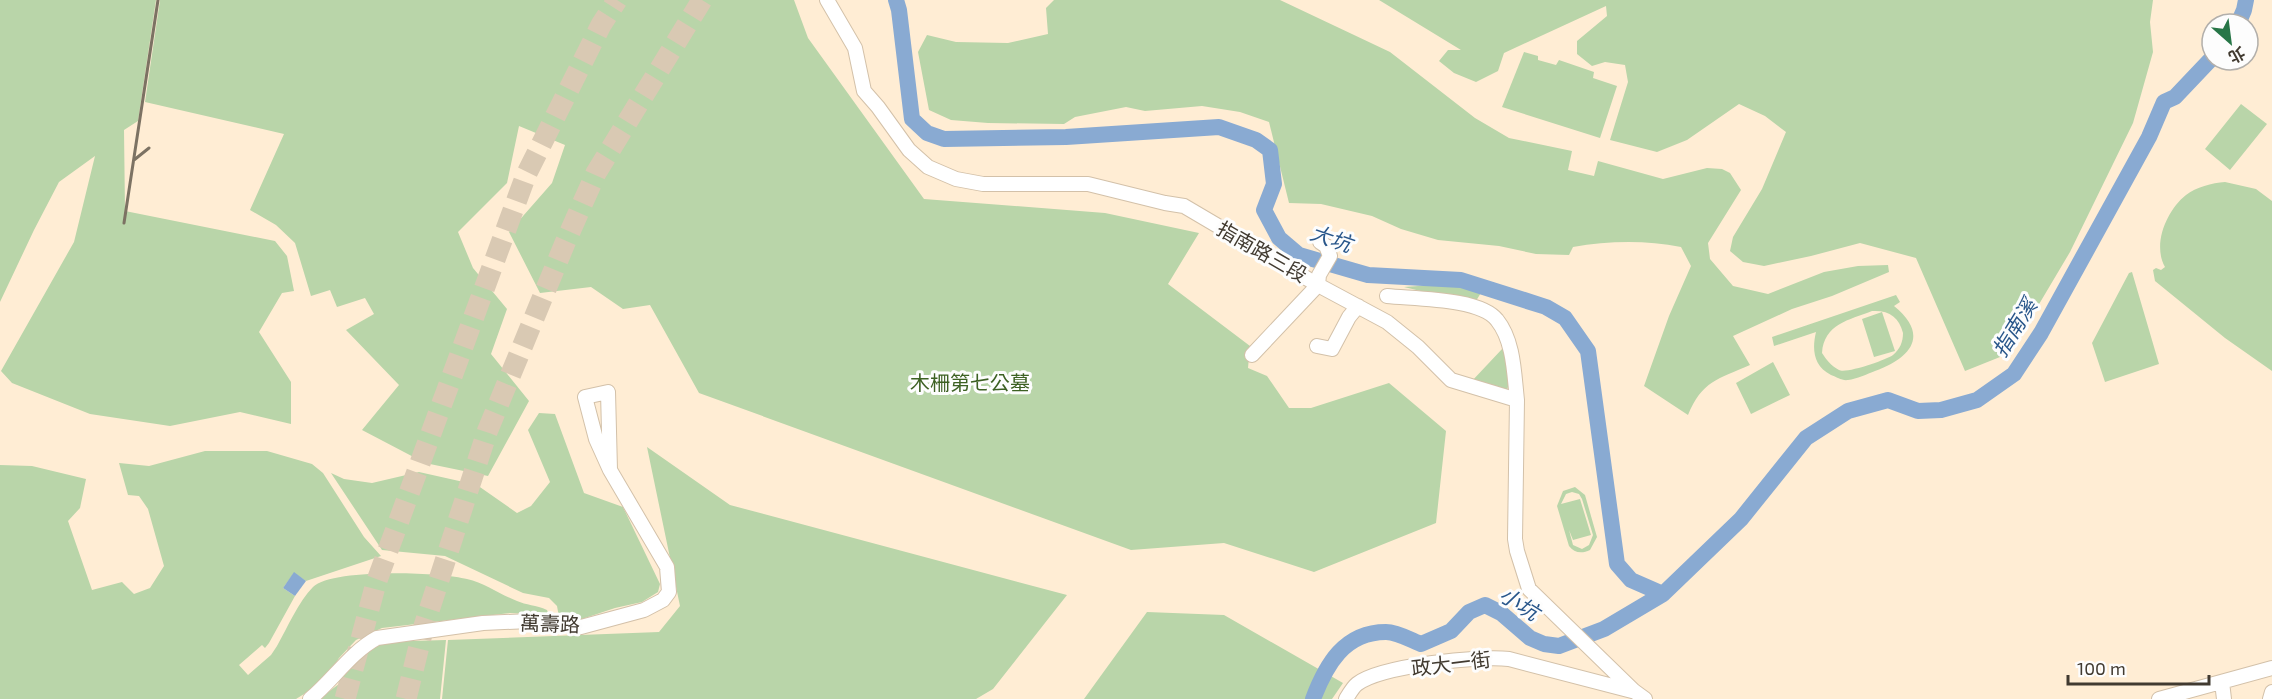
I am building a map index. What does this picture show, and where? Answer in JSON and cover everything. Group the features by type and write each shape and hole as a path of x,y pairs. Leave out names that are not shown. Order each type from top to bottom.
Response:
{"street":[{"name":"指南路三段","path":"827,0 855,48 864,91 878,106 909,150 928,167 956,179 983,184 1088,184 1184,206 1318,280 1387,322 1401,332 1450,380 1517,399"},
{"path":"1252,355 1318,280 1330,256 1326,246 1320,242"},
{"path":"1387,296 1473,305 1492,314 1500,323 1510,350 1517,399 1517,551 1529,589 1640,695"},
{"path":"1317,346 1332,349 1348,317 1358,306"},
{"name":"萬壽路","path":"310,699 327,685 366,644 377,638 483,624 530,621 581,627 644,610 663,600 669,592 667,567 610,470 596,439 585,397 608,392 610,470"},
{"name":"政大一街","path":"1346,699 1356,685 1374,675 1462,659 1492,657 1509,659 1640,695"},
{"path":"2159,699 2272,668"},
{"path":"2222,682 2224,699"},
{"path":"2270,699 2272,692"}],"green space":[{"path":"0,0 156,0 138,121 124,130 125,211 275,241 287,256 294,291 282,293 259,332 291,382 291,424 240,412 170,426 90,414 12,383 1,371 74,242 95,156 59,182 0,302"},
{"name":"木柵第七公墓","path":"160,0 794,0 808,38 924,199 1105,213 1199,233 1168,284 1250,346 1248,368 1267,376 1289,408 1311,408 1389,383 1446,431 1436,523 1314,572 1224,543 1131,550 699,393 650,305 623,309 591,287 540,293 509,232 552,183 565,145 519,126 507,183 458,232 473,268 507,309 491,354 529,401 488,476 425,463 362,430 399,385 346,330 374,314 365,298 337,307 330,290 311,296 295,243 276,225 250,210 284,134 145,102"},
{"path":"1054,0 1280,0 1390,52 1475,118 1509,138 1572,151 1568,170 1594,176 1598,161 1663,179 1707,168 1722,169 1730,173 1741,190 1708,243 1710,259 1733,286 1768,294 1824,272 1858,266 1888,265 1889,272 1832,296 1792,309 1733,336 1750,365 1720,378 1705,388 1688,415 1644,386 1669,316 1691,266 1681,247 1640,242 1600,243 1573,247 1569,255 1536,254 1499,246 1438,240 1401,229 1372,216 1321,204 1289,203 1269,122 1240,112 1202,106 1145,111 1126,107 1075,117 1064,124 951,120 929,110 918,52 927,35 956,42 1008,43 1048,34 1046,8"},
{"path":"1379,0 2153,0 2150,22 2153,52 2133,123 2070,252 2010,353 1965,371 1916,258 1860,243 1764,266 1743,262 1730,251 1733,237 1762,189 1786,132 1765,116 1739,104 1687,140 1657,152 1610,140 1628,82 1625,65 1605,62 1592,66 1577,54 1577,41 1607,16 1606,6 1504,53 1498,71 1476,82 1454,73 1439,61 1448,50 1461,50"},
{"path":"1524,52 1538,56 1538,60 1556,65 1559,60 1594,72 1593,78 1617,86 1600,138 1502,107"},
{"path":"2241,104 2267,124 2230,170 2205,149"},
{"path":"2225,182 2256,189 2272,201 2272,371 2225,338 2155,281 2153,270 2156,268 2161,270 2165,267 2161,258 2161,238 2173,209 2179,201 2194,190 2210,184"},
{"path":"2132,272 2159,364 2105,382 2092,343 2129,273"},
{"path":"1447,284 1482,291 1476,301 1404,287"},
{"path":"1896,295 1900,302 1894,306 1905,317 1913,336 1912,344 1906,352 1888,366 1855,379 1846,380 1831,375 1820,367 1814,351 1816,332 1774,346 1772,337","holes":["1872,311 1888,313 1899,323 1903,333 1898,350 1893,355 1875,363 1839,370 1822,353 1827,335 1839,324"]},
{"path":"1882,312 1895,351 1874,357 1862,319"},
{"path":"1503,348 1509,375 1507,390 1471,382"},
{"path":"1773,362 1790,395 1751,414 1736,383"},
{"path":"539,413 555,414 584,493 623,507 660,584 658,592 642,602 579,620 559,617 557,606 549,598 523,593 445,556 382,550 331,473 344,479 372,483 419,472 477,485 517,513 531,506 550,482 528,430"},
{"path":"647,447 730,505 1067,595 993,689 976,699 442,699 448,640 659,632 680,606"},
{"path":"205,451 267,451 312,464 323,473 364,537 381,556 306,581 294,573 283,588 295,596 269,643 265,648 262,645 239,665 248,675 271,655 298,607 313,587 324,581 341,577 411,573 467,579 520,602 547,610 549,615 510,613 382,628 356,640 339,658 325,681 296,699 0,699 0,465 32,466 86,479 80,508 68,521 92,590 122,582 134,594 150,588 164,566 148,509 139,496 128,495 119,463 149,466"},
{"path":"1575,487 1585,495 1597,537 1590,550 1578,552 1569,546 1557,506 1563,491","holes":["1572,492 1579,494 1593,535 1589,545 1582,549 1573,545 1569,530 1573,540 1591,535 1580,499 1561,504 1566,494"]},
{"path":"1147,612 1224,615 1343,683 1332,699 1084,699"},
{"path":"446,640 440,699 319,699 339,684 351,663 376,642"}],"water":[{"path":"294,572 306,581 295,596 283,588"}],"waterway":[{"name":"大坑","path":"896,0 912,119 927,133 944,139 1066,137 1219,127 1256,140 1270,150 1274,184 1264,210 1279,238 1299,255 1368,275 1461,280 1546,307 1565,318 1588,351 1617,564 1631,580 1663,594"},
{"name":"指南溪","path":"2243,12 2246,0"},
{"name":"指南溪","path":"1313,699 1324,674 1348,644 1371,633 1386,632 1421,644 1451,631 1469,612 1485,605 1501,613 1530,638 1544,644 1559,646 1604,629 1663,594 1741,519 1806,438 1848,411 1888,400 1918,411 1941,410 1977,400 2014,374 2041,333 2149,137 2164,102 2175,97 2200,71"}],"tunnel":[{"path":"345,699 376,583 526,175 601,25 617,0"},
{"path":"406,699 424,626 487,432 565,243 596,173 702,0"}],"railway":[{"path":"124,223 158,0"},
{"path":"134,160 149,148"}],"water label":[{"name":"小坑","path":"1519,604"}]}
